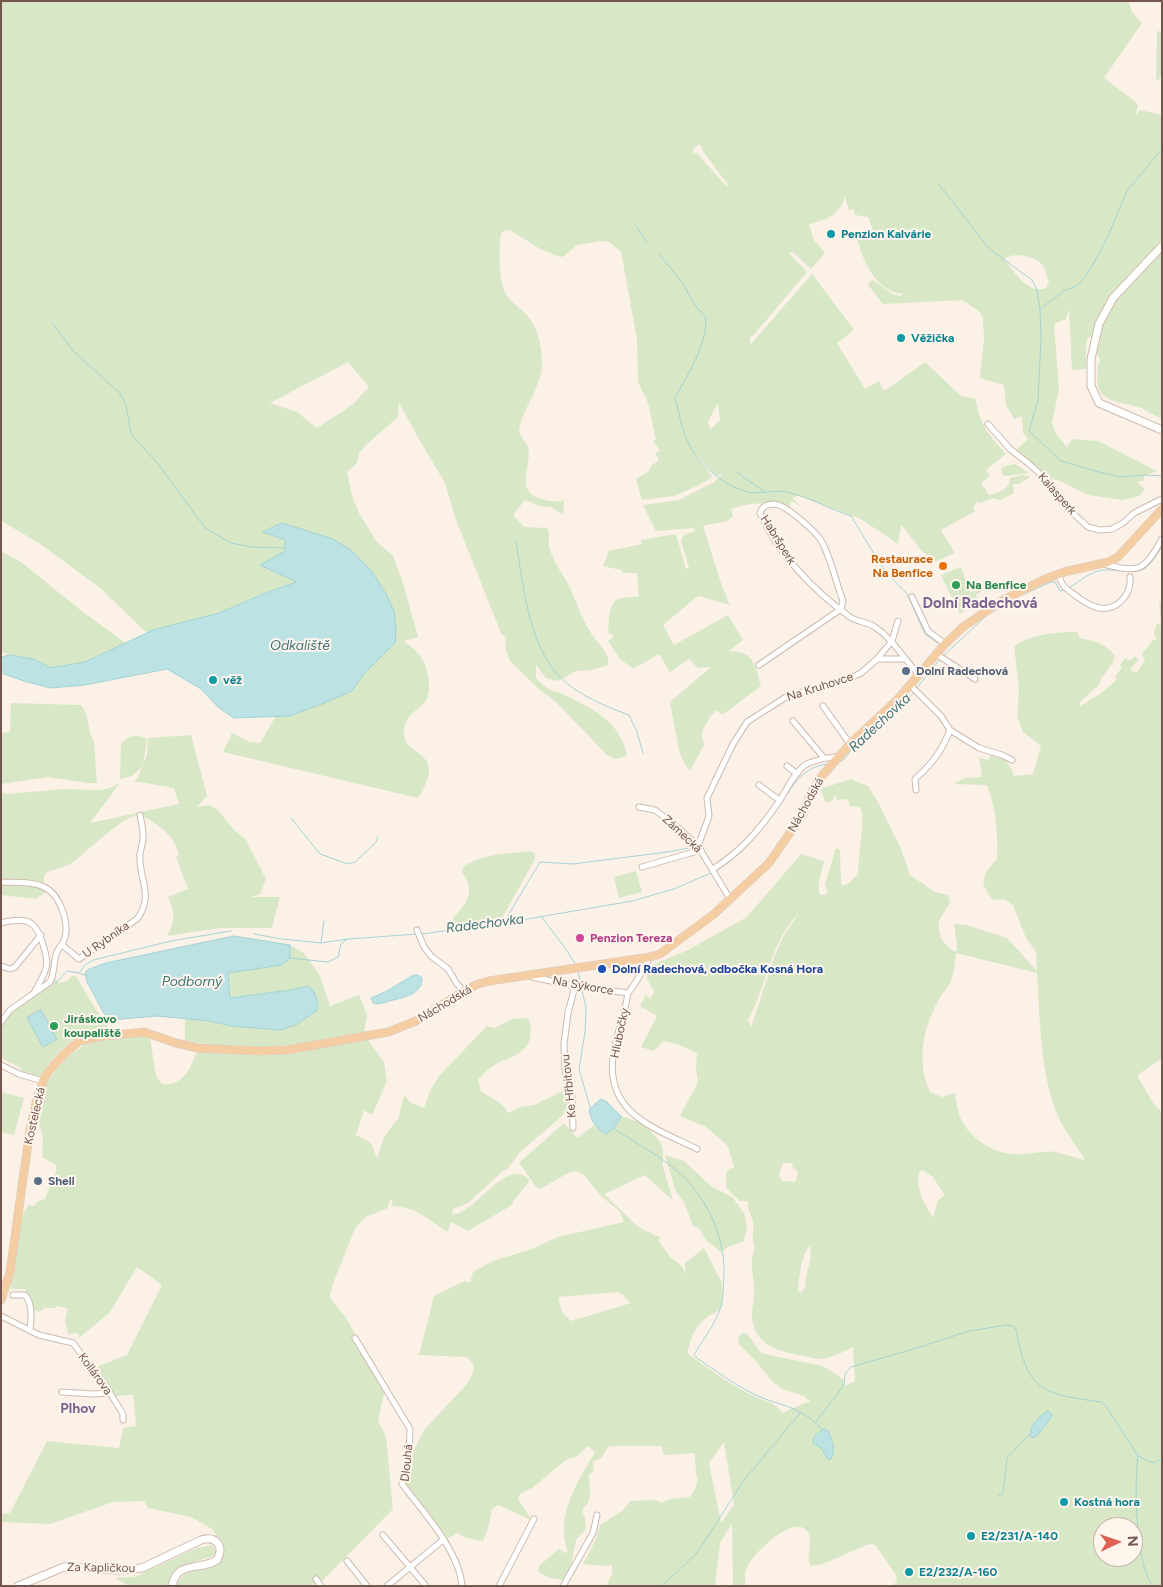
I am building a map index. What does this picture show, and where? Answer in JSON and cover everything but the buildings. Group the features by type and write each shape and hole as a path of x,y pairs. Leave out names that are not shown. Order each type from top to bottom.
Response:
{"main road":[{"name":"Náchodská","path":"382,1034 416,1022 464,991 483,982 660,954 714,914 769,863 803,814 812,791 821,777 850,744 910,685 963,626 1026,588 1058,574 1103,564 1118,557 1162,509"},
{"name":"Kostelecká","path":"1,1300 10,1272 30,1128 43,1081 70,1048 84,1039 144,1032 190,1046 258,1051 287,1050 382,1034"}],"street":[{"path":"1162,246 1113,298 1099,324 1090,359 1091,386 1099,403 1162,430"},
{"name":"Kalasperk","path":"988,424 1010,449 1049,482 1066,507 1088,527 1100,530 1112,529 1123,523 1134,513 1162,499"},
{"name":"Habršperk","path":"841,609 843,601 821,541 789,509 776,504 766,505 761,509 760,514 794,567 841,609 852,618 874,626 892,642 904,660 919,675"},
{"path":"1103,564 1126,570 1138,569 1145,565 1162,539"},
{"path":"1058,574 1070,591 1093,608 1104,609 1115,606 1124,599 1131,586 1130,577"},
{"path":"912,597 928,631 945,644"},
{"path":"759,665 841,609"},
{"name":"Na Kruhovce","path":"699,848 709,816 707,798 733,744 747,722 786,697 861,673 877,660 892,642 898,621"},
{"path":"936,654 974,679"},
{"path":"877,660 904,660"},
{"path":"910,685 941,716 950,730 980,748 1012,760"},
{"path":"823,706 850,744"},
{"path":"794,721 824,758"},
{"path":"916,790 915,779 928,767 944,746 950,730"},
{"path":"713,869 730,858 761,827 805,765 824,758 839,756"},
{"path":"787,766 797,774"},
{"path":"759,785 779,800"},
{"name":"Zámecká","path":"639,807 656,810 673,823 699,848 730,899"},
{"name":"U Rybníka","path":"62,945 78,960 137,919 141,913 145,902 145,886 140,855 144,835 140,815"},
{"path":"642,867 699,848"},
{"path":"1,882 40,885 48,889 61,906 66,919 62,945 57,951 53,977 50,982 10,1010 1,1022"},
{"path":"1,923 25,920 35,927 41,935 47,963 34,994"},
{"path":"419,933 424,947 431,956 448,969 457,984 464,991"},
{"path":"1,966 10,969 15,967 41,935"},
{"name":"Na Sýkorce","path":"526,975 575,986 628,993 650,957"},
{"name":"Ke Hřbitovu","path":"573,1128 572,1096 565,1070 564,1044 568,1012 575,986"},
{"name":"Hlubočky","path":"628,993 613,1063 614,1083 620,1099 624,1106 643,1121 697,1149"},
{"path":"1,1065 19,1074 43,1081"},
{"path":"13,1295 24,1295 27,1297 31,1315 30,1331"},
{"name":"Kollárova","path":"1,1316 39,1335 73,1343 110,1393 123,1414 123,1420"},
{"name":"Dlouhá","path":"355,1338 410,1429 409,1457 402,1484 443,1540 461,1574 462,1586"},
{"path":"62,1392 110,1393"},
{"path":"563,1586 592,1533 597,1515"},
{"path":"500,1586 534,1519"},
{"path":"383,1535 426,1586"},
{"name":"Za Kapličkou","path":"18,1586 64,1567 129,1570 142,1568 157,1562 207,1538 216,1541 220,1545 221,1551 217,1560 204,1565 185,1568 175,1576 172,1586"},
{"path":"386,1586 443,1540"},
{"path":"347,1561 367,1586"},
{"path":"316,1578 321,1586"}],"green space":[{"path":"1,1 1129,1 1132,12 1142,23 1104,78 1136,102 1138,107 1135,116 1140,110 1162,115 1162,419 1141,408 1112,400 1101,393 1097,378 1100,359 1095,352 1089,352 1091,337 1088,337 1086,344 1086,369 1072,370 1069,309 1066,319 1054,324 1059,389 1052,423 1056,434 1067,447 1072,439 1098,441 1157,471 1144,476 1144,481 1137,482 1145,489 1139,496 1123,500 1088,495 1046,476 1016,450 1028,439 1023,433 1022,416 1014,419 1006,405 1004,385 980,378 984,339 983,318 979,311 962,300 883,304 868,285 872,279 892,294 900,296 903,294 893,292 885,287 867,266 857,239 874,233 868,217 855,215 854,209 849,211 845,196 840,208 832,216 809,224 814,240 825,253 811,269 793,252 789,253 807,272 752,337 750,336 750,345 812,274 854,330 837,343 865,389 879,381 883,390 886,390 925,362 961,396 976,399 982,422 1006,454 986,470 990,476 981,483 989,495 1006,488 1010,478 1022,475 1030,476 1019,484 1013,484 1014,493 1000,500 992,498 980,503 976,502 973,509 975,511 941,530 955,553 933,563 932,559 920,549 901,524 898,544 861,519 800,496 792,497 800,506 792,501 788,508 766,504 746,505 731,509 733,516 727,521 703,526 730,605 698,596 663,625 674,645 728,615 743,640 729,651 738,652 749,657 755,666 761,686 722,715 717,710 710,717 703,729 704,745 690,771 679,751 670,702 711,667 698,668 689,659 670,672 659,654 633,669 620,659 608,641 613,637 612,634 608,633 610,614 612,605 618,599 639,597 637,573 624,573 621,570 603,566 609,551 642,544 641,540 676,534 686,569 689,568 681,541 684,535 695,531 694,528 656,531 643,505 679,500 714,482 723,474 716,476 696,454 713,477 674,496 642,500 636,479 648,472 651,466 659,460 655,454 660,450 653,442 656,439 648,403 638,382 637,339 621,252 609,242 600,241 577,245 560,257 540,249 510,230 503,231 500,240 500,265 503,288 512,302 533,323 541,349 542,362 539,380 524,413 519,430 521,437 528,447 529,454 526,484 528,490 533,495 541,499 556,502 564,500 563,515 551,507 539,506 525,500 513,515 524,527 547,528 549,547 554,559 568,584 587,627 605,652 608,661 608,665 592,670 576,671 558,681 546,678 536,665 536,678 546,688 575,700 604,718 619,734 627,756 615,759 607,755 557,703 510,661 505,647 506,638 501,633 456,520 445,483 399,402 398,417 366,445 359,453 357,463 347,472 352,496 359,513 376,541 393,556 403,583 418,637 404,641 424,661 427,673 429,692 422,706 406,721 404,733 410,747 423,756 427,762 429,771 427,782 418,798 223,752 232,733 249,742 260,743 283,704 297,582 219,613 147,633 100,588 39,543 1,521","holes":["700,144 702,150 729,186 726,186 696,152 692,154 694,148","1010,256 1025,256 1041,263 1049,281 1046,288 1034,288 1022,281 1004,259","348,362 369,387 352,405 317,428 297,412 270,403","718,403 720,420 710,430 708,421"]},
{"path":"1157,31 1162,32 1162,76 1157,81 1156,79"},
{"path":"1015,464 1029,473 1005,476 1002,474 1001,468"},
{"path":"1,551 21,562 83,612 126,643 85,662 51,668 33,659 9,655 1,651"},
{"name":"Na Benfice","path":"961,567 972,598 970,592 974,591 974,589 980,587 982,591 976,595 977,599 974,603 960,614 941,575"},
{"path":"1162,601 1162,1058 1139,1074 1138,1077 1153,1103 1162,1112 1162,1586 892,1586 897,1581 896,1575 876,1546 872,1544 823,1564 811,1566 809,1562 810,1537 805,1529 798,1527 790,1528 781,1533 756,1554 746,1569 746,1586 733,1586 732,1524 720,1543 715,1586 606,1586 612,1574 612,1565 583,1564 596,1539 600,1525 622,1511 631,1501 656,1500 662,1503 671,1499 690,1497 696,1487 698,1477 696,1476 695,1453 664,1455 661,1446 609,1446 601,1458 593,1462 594,1470 589,1475 590,1495 588,1504 582,1511 585,1517 586,1529 576,1540 571,1566 563,1580 550,1578 538,1572 540,1565 559,1549 565,1553 568,1552 564,1539 566,1513 575,1487 595,1452 588,1446 577,1456 566,1460 532,1488 521,1493 518,1498 519,1501 533,1521 498,1505 492,1509 488,1529 483,1541 467,1538 457,1533 447,1539 435,1523 407,1497 402,1487 411,1456 424,1430 467,1384 473,1373 474,1365 467,1357 419,1355 434,1296 465,1281 470,1283 473,1272 493,1261 529,1250 558,1237 624,1222 620,1212 600,1195 585,1176 577,1171 570,1172 540,1189 536,1187 519,1163 564,1123 577,1138 594,1125 605,1134 621,1116 644,1124 661,1143 663,1166 673,1201 645,1175 604,1194 638,1227 661,1238 658,1240 670,1257 682,1266 686,1275 685,1263 704,1248 722,1283 723,1302 719,1310 697,1327 687,1353 739,1388 774,1405 782,1413 810,1401 804,1396 782,1389 772,1381 739,1344 738,1337 743,1333 749,1336 764,1354 823,1366 843,1379 845,1386 855,1381 853,1347 833,1356 817,1359 774,1348 761,1339 756,1332 752,1315 754,1283 752,1264 755,1248 753,1222 748,1201 740,1201 726,1188 726,1172 734,1167 728,1146 706,1127 680,1116 698,1082 696,1069 697,1053 677,1044 663,1041 654,1051 641,1047 657,1016 640,1006 646,995 650,999 654,992 647,979 648,967 688,950 747,917 801,854 824,861 819,882 820,895 826,895 825,884 836,848 840,850 841,885 852,880 858,874 862,829 861,809 850,806 848,799 837,800 836,796 833,797 834,800 826,803 820,789 851,779 868,786 878,802 901,849 910,875 935,892 948,895 950,902 939,923 939,933 946,944 956,952 954,924 967,925 1007,938 1037,971 1036,952 1026,938 1013,905 1003,899 992,900 983,884 986,872 997,859 996,821 987,785 953,784 965,778 982,777 979,757 988,760 992,753 1006,761 1014,776 1033,774 1041,746 1023,732 1017,717 1019,689 1014,646 1044,634 1077,632 1080,638 1099,643 1107,648 1115,656 1113,662 1099,685 1080,702 1080,706 1100,694 1117,679 1115,677 1122,667 1120,665 1125,658 1130,661 1135,656 1139,660 1130,669 1135,673 1137,672 1145,660 1142,654 1153,640 1156,640 1154,632 1157,623 1161,625 1159,603","holes":["799,913 783,937 776,952 751,1027 748,1020 774,953 791,922","956,953 1037,973 1044,1063 1051,1098 1060,1120 1085,1160 1055,1152 1017,1154 1004,1153 988,1147 963,1124 958,1111 955,1093 942,1097 930,1092 923,1068 922,1056 925,1033 933,1010 950,983","783,1163 792,1163 793,1169 796,1169 798,1174 795,1182 782,1181 779,1175","922,1170 932,1176 945,1195 938,1200 933,1218 919,1190 920,1171","810,1245 811,1256 805,1282 806,1286 802,1292 798,1291 800,1273","617,1292 622,1294 631,1303 571,1321 562,1312 558,1297","724,1442 734,1505 721,1523 709,1463"]},
{"path":"11,703 80,705 83,707 94,742 97,783 48,777 1,784 1,733 10,732"},
{"path":"136,735 145,738 147,741 143,764 147,755 148,738 191,735 207,796 197,807 209,805 217,809 235,831 246,840 266,879 260,894 251,897 280,897 272,928 220,928 167,936 174,917 168,897 188,889 176,857 179,854 173,840 156,824 146,817 139,815 115,827 70,864 45,874 43,885 47,892 35,899 1,895 1,792 8,794 64,789 97,790 107,789 120,783 90,823 179,804 174,788 134,781 138,778 142,767 132,776 120,779 121,743"},
{"path":"531,851 535,854 535,859 502,918 455,923 452,921 462,908 469,894 469,886 462,872 464,866 488,856"},
{"path":"636,871 642,892 619,898 614,877"},
{"path":"290,945 304,953 320,976 330,1006 359,995 367,1015 364,1033 275,1047 221,1046 185,1041 185,1018 231,1026 280,1030 308,986 230,998 228,973 252,969 290,958"},
{"name":"Jiráskovo koupaliště","path":"72,976 76,976 108,1027 108,1031 84,1035 71,1042 53,1059 39,1078 20,1072 21,1068 1,1058 1,1027 4,1020 55,978 58,983 67,981"},
{"path":"526,1018 531,1028 528,1044 521,1052 496,1064 484,1073 478,1080 481,1091 504,1106 508,1113 520,1107 534,1105 563,1091 568,1086 571,1104 560,1118 520,1152 507,1170 504,1170 468,1203 453,1209 452,1215 462,1212 501,1180 511,1175 520,1175 529,1180 529,1182 512,1205 468,1231 451,1222 447,1232 414,1211 391,1206 393,1199 389,1201 388,1208 366,1217 355,1228 333,1284 330,1295 331,1299 346,1318 368,1355 384,1394 378,1420 386,1437 393,1509 323,1580 310,1586 175,1586 185,1574 217,1565 223,1558 224,1546 212,1529 191,1517 148,1508 144,1501 113,1502 50,1524 1,1522 1,1514 10,1513 47,1441 119,1448 123,1428 136,1426 133,1395 115,1396 114,1392 94,1368 127,1355 162,1285 137,1267 110,1312 79,1338 79,1334 71,1333 69,1336 65,1321 68,1308 56,1306 55,1308 45,1308 39,1312 31,1309 32,1302 25,1289 10,1289 22,1215 29,1205 34,1206 37,1202 45,1199 56,1171 56,1165 42,1157 43,1140 37,1113 46,1083 66,1058 86,1043 139,1036 150,1037 156,1076 162,1084 170,1084 185,1075 197,1052 276,1055 368,1040 384,1062 387,1081 372,1115 364,1110 356,1135 371,1143 377,1159 384,1137 399,1117 404,1095 410,1102 424,1108 431,1089 439,1076 487,1026 494,1028 513,1019"},
{"path":"1,1092 24,1098 14,1135 1,1132"},
{"path":"665,1155 684,1161 711,1186 732,1197 744,1213 747,1227 744,1241 721,1252 706,1240 699,1228 693,1226 684,1202 676,1192"},
{"path":"212,1545 216,1551 214,1556 180,1568 168,1586 129,1586 115,1578 134,1577 197,1548"}],"water":[{"name":"Odkaliště","path":"282,523 333,539 352,551 373,573 394,611 395,643 363,675 352,691 289,716 234,718 219,708 201,689 167,669 85,685 50,688 4,674 1,670 1,657 9,655 33,659 51,668 85,662 153,630 219,613 297,582 260,565 285,551 285,540 263,532"},
{"name":"Podborný","path":"234,936 290,945 290,958 282,965 228,973 230,998 308,986 316,996 318,1008 316,1011 296,1025 280,1030 231,1026 210,1021 157,1016 111,1020 107,1019 87,982 85,973 89,969 106,963"},
{"path":"414,975 422,978 419,987 412,994 383,1003 373,1003 371,998"},
{"path":"41,1010 57,1039 43,1047 27,1018"},
{"path":"601,1099 607,1102 621,1116 614,1127 605,1134 594,1124 589,1110"},
{"path":"1047,1411 1052,1416 1034,1438 1031,1437 1032,1426"},
{"path":"824,1429 828,1431 832,1441 833,1452 831,1459 828,1459 821,1448 813,1443 814,1437"}],"waterway":[{"path":"1162,149 1127,191 1108,236 1085,277 1076,286 1064,291 1040,309 1041,339 1038,400 1029,431 1061,461 1119,477 1162,476"},
{"path":"938,183 991,250 1032,280 1037,290 1040,309"},
{"path":"637,227 647,243"},
{"path":"659,254 684,285 692,301 706,318 700,349 675,398 684,433 696,456 720,479 739,489 753,493 787,492 851,516 884,570 907,594 925,634 941,645"},
{"path":"53,324 73,351 120,393 126,405 131,434 159,465 205,528 231,543 252,547 286,548"},
{"path":"737,472 765,492"},
{"path":"516,541 528,612 540,647 559,676 566,683 601,704 629,715 637,732 643,753"},
{"name":"Radechovka","path":"1070,587 1090,574 1099,571 1138,571 1144,569 1162,546"},
{"name":"Radechovka","path":"1015,598 1051,582 1055,582 1060,591 1064,590"},
{"name":"Radechovka","path":"991,613 1011,600"},
{"name":"Radechovka","path":"943,656 986,616"},
{"name":"Radechovka","path":"916,689 940,659"},
{"name":"Radechovka","path":"839,762 843,760 859,741 914,692"},
{"name":"Radechovka","path":"782,801 801,776 812,768 828,764"},
{"path":"291,818 320,854 348,864 355,862 376,842 378,837"},
{"name":"Radechovka","path":"716,871 743,850 765,824"},
{"path":"504,922 540,862 573,864 695,847"},
{"name":"Radechovka","path":"422,934 504,923 632,901 674,889 711,873"},
{"path":"541,916 576,965"},
{"path":"321,942 324,921"},
{"name":"Radechovka","path":"80,972 84,966 93,960 171,941 231,931"},
{"name":"Radechovka","path":"254,934 321,943 418,934"},
{"path":"289,958 328,962 338,957 341,944 347,939"},
{"name":"Radechovka","path":"56,983 67,971 87,976"},
{"path":"578,972 581,983"},
{"path":"582,991 586,1007 585,1032 579,1069 591,1110"},
{"path":"613,1128 662,1159 687,1180 705,1204 717,1231 723,1259 722,1303 714,1323 694,1355 730,1381 759,1397 797,1410 814,1421 822,1430"},
{"path":"816,1422 844,1385 845,1374 851,1367 969,1331 1007,1325 1012,1326 1016,1329 1020,1350 1032,1378 1052,1392 1101,1402 1106,1406 1138,1456 1136,1504 1139,1543 1142,1561 1153,1586"},
{"path":"662,1586 697,1553 744,1480 800,1413"},
{"path":"998,1496 1003,1493 1007,1458 1030,1434"},
{"path":"1138,1456 1153,1463 1162,1459"}],"place":[{"name":"Penzion Kalvárie","path":"831,234"},
{"name":"Věžička","path":"901,338"},
{"name":"Restaurace Na Benfice","path":"943,566"},
{"name":"Na Benfice","path":"956,585"},
{"name":"Dolní Radechová","path":"906,671"},
{"name":"věž","path":"213,680"},
{"name":"Penzion Tereza","path":"580,938"},
{"name":"Dolní Radechová, odbočka Kosná Hora","path":"602,969"},
{"name":"Jiráskovo koupaliště","path":"54,1026"},
{"name":"Shell","path":"38,1181"},
{"name":"Kostná hora","path":"1064,1502"},
{"name":"E2/231/A-140","path":"971,1536"},
{"name":"E2/232/A-160","path":"909,1572"}],"district":[{"name":"Dolní Radechová","path":"980,604"},
{"name":"Plhov","path":"78,1409"}]}
